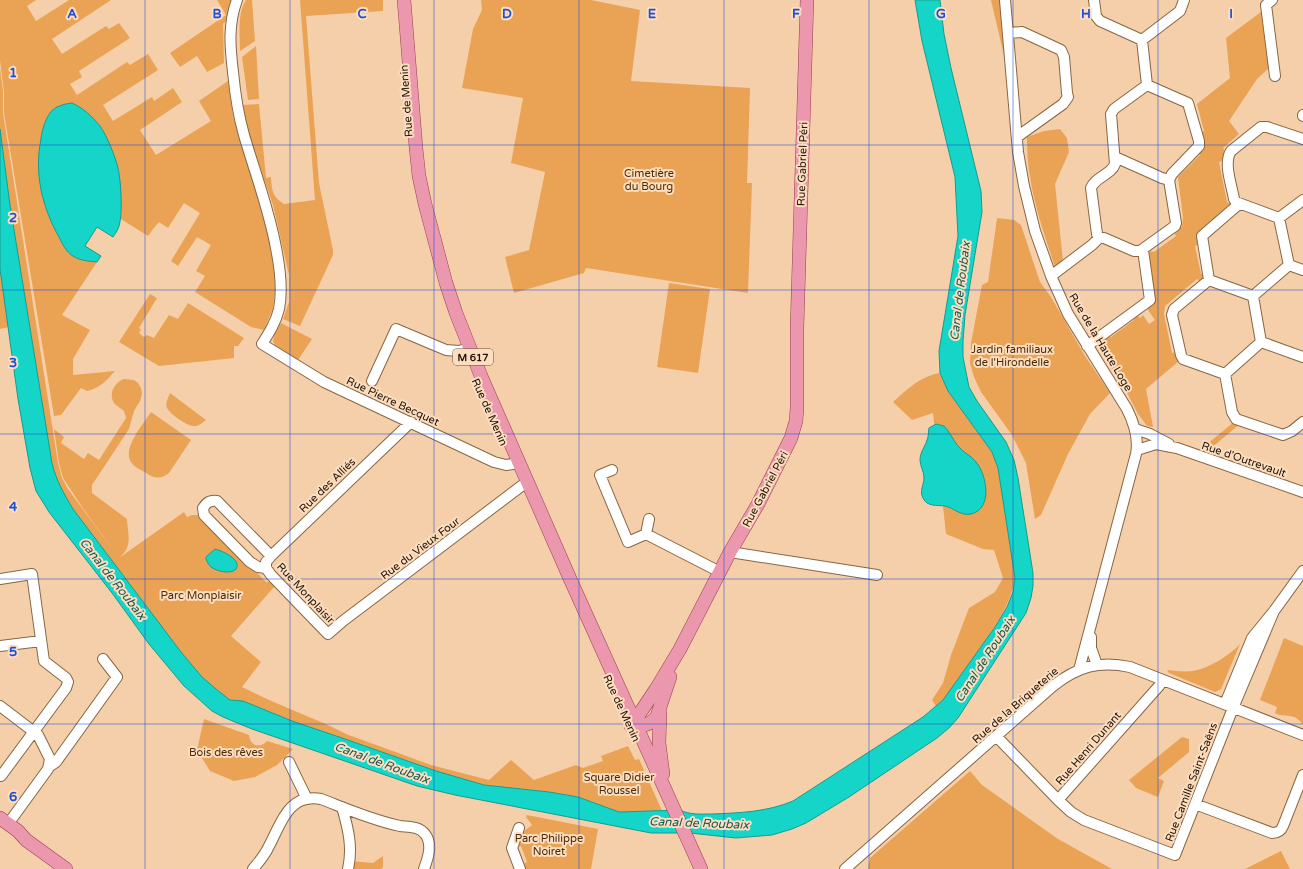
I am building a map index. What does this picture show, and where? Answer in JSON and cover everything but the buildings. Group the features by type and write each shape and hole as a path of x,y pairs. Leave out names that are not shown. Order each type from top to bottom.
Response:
{"main road":[{"name":"Rue de Menin","path":"398,0 409,148 414,183 438,280 449,315 466,349 525,484 622,691 634,724 667,800"},
{"name":"Rue de Menin","path":"404,0 419,176 425,204 466,349"},
{"name":"Rue Gabriel Péri","path":"680,649 657,716 648,725 634,724 680,649 720,572 790,423 792,412 794,350 797,328 807,0"},
{"name":"Rue de Menin","path":"525,484 617,700 634,724"},
{"name":"Rue Gabriel Péri","path":"622,691 627,696 639,699 651,695 656,689"},
{"name":"Rue Gabriel Péri","path":"660,705 659,743 667,800"},
{"name":"M 617","path":"667,800 688,847 701,869"},
{"path":"4,821 66,869"},
{"name":"M 617","path":"688,847 692,869"}],"street":[{"name":"Rue Pierre Becquet","path":"237,0 232,18 230,40 235,90 244,133 270,215 280,270 279,308 275,321 262,344 324,382 494,462 502,465 516,464"},
{"name":"Rue de la Haute Loge","path":"1005,0 1021,168 1028,206 1042,253 1068,314 1123,403 1135,429 1137,438 1137,450 1079,670"},
{"path":"1094,0 1096,16 1100,21 1142,40"},
{"path":"1142,40 1180,11 1184,0"},
{"path":"1269,2 1275,76"},
{"path":"1008,33 1022,32 1061,50 1064,57 1068,93 1068,97 1062,104 1017,137"},
{"path":"1142,40 1147,85"},
{"path":"1099,238 1097,234 1091,188 1094,183 1114,167 1115,157 1110,116 1114,109 1147,85"},
{"path":"1051,276 1099,238 1104,238 1138,252 1143,250 1175,226 1171,184 1169,180 1172,174 1198,148 1199,142 1188,103 1147,85"},
{"path":"1279,218 1239,204 1234,199 1228,157 1232,151 1258,129 1264,126 1303,139"},
{"path":"1115,157 1169,180"},
{"path":"1279,218 1303,200"},
{"path":"1209,280 1202,236 1239,204"},
{"path":"1279,218 1289,265"},
{"path":"1087,346 1150,300 1143,250"},
{"path":"1289,265 1303,270"},
{"path":"1253,296 1289,265"},
{"path":"1209,280 1253,296"},
{"path":"1209,280 1174,309 1172,315 1179,352 1183,358 1225,374"},
{"path":"1253,296 1261,342"},
{"path":"372,381 396,329 446,350 453,351 466,349"},
{"path":"1225,374 1261,342"},
{"path":"1261,342 1303,357"},
{"path":"1225,374 1232,412 1236,419 1284,435 1292,431 1303,422"},
{"name":"Rue des Alliés","path":"266,568 266,562 271,556 411,422"},
{"name":"Rue d'Outrevault","path":"1135,429 1155,436 1176,448"},
{"name":"Rue d'Outrevault","path":"1137,450 1156,444 1176,448 1303,492"},
{"path":"612,470 600,475 628,542 646,534"},
{"name":"Rue du Vieux Four","path":"328,634 343,621 525,484"},
{"path":"266,568 258,567 250,562 204,515 203,508 206,503 212,500 218,501 271,556"},
{"path":"646,534 649,519"},
{"path":"646,534 720,572"},
{"path":"730,552 877,575"},
{"name":"Rue Monplaisir","path":"266,568 328,634"},
{"path":"1229,706 1250,640 1274,612 1303,571"},
{"path":"0,578 32,574 40,641 46,663 66,678 68,682 66,688 1,776"},
{"path":"1092,623 1090,642 1097,665"},
{"path":"0,646 40,641"},
{"path":"4,821 50,766 56,762 117,677 103,659"},
{"name":"Rue de la Briqueterie","path":"844,869 856,865 996,736 1053,686 1079,670 1097,665 1114,664 1125,666 1303,735"},
{"name":"Rue Henri Dunant","path":"996,736 1058,800 1162,680"},
{"path":"0,706 34,731 39,737 49,756 50,766"},
{"name":"Rue Camille Saint-Saëns","path":"1058,800 1071,812 1084,820 1175,855 1195,804 1229,706"},
{"path":"289,762 307,799"},
{"path":"1195,804 1272,833 1276,833 1281,831 1303,775"},
{"path":"253,869 267,851 285,814 295,804 307,799 321,799 372,818 417,828 427,837 430,846 429,855 424,869"},
{"path":"342,807 350,836 350,856 348,869"},
{"path":"519,828 512,848 520,869"}],"green space":[{"path":"0,0 36,0 27,6 36,21 69,0 111,0 52,39 62,54 106,26 109,29 119,23 130,38 79,71 82,77 70,84 77,95 127,62 130,65 148,54 158,70 103,105 113,121 152,97 154,101 173,88 182,102 140,130 156,155 211,121 199,101 228,81 233,116 264,213 273,252 275,289 273,308 264,330 251,327 195,292 205,276 196,271 211,245 197,237 178,266 171,261 200,213 184,203 168,228 159,222 148,236 121,219 121,199 117,169 115,160 102,130 92,117 72,103 58,107 45,122 39,147 82,260 97,262 62,315 90,330 73,359 73,375 115,371 106,381 96,388 87,391 81,388 61,415 54,416 4,113 4,92 0,60"},
{"path":"217,0 231,0 226,21 223,24 224,63 207,72 197,56 180,67 170,53 226,15"},
{"path":"246,0 252,0 255,41 240,51 240,18"},
{"path":"300,0 383,0 383,11 306,16 319,183 333,255 300,326 283,319 289,302 289,275 273,205 249,136 242,105 259,104 266,178 271,177 272,190 275,196 284,204 315,200"},
{"name":"Cimetière du Bourg","path":"481,0 591,0 640,10 631,81 750,88 747,183 752,183 748,293 586,268 584,273 514,293 505,257 529,250 545,172 511,163 523,98 462,88 473,29 482,10"},
{"path":"991,0 1002,0 1006,64"},
{"path":"1261,12 1269,68 1257,79 1229,121 1239,134 1223,148 1226,153 1225,160 1219,162 1227,202 1233,202 1200,244 1195,246 1201,274 1206,273 1202,283 1197,279 1165,306 1164,314 1172,353 1177,351 1179,361 1146,389 1153,427 1147,426 1138,414 1123,385 1096,345 1107,336 1111,337 1134,320 1134,316 1137,314 1140,318 1143,315 1149,324 1155,320 1148,310 1148,256 1150,251 1154,252 1176,236 1173,231 1177,227 1182,227 1183,217 1178,177 1200,155 1197,152 1199,133 1204,131 1197,104 1230,78 1226,38"},
{"path":"256,46 259,99 248,100 242,57"},
{"path":"0,68 3,91 3,113 58,463 62,478 68,489 119,558 184,512 187,517 192,515 200,515 266,582 270,582 275,586 231,636 261,662 242,687 346,734 431,765 489,780 511,760 534,780 576,765 583,768 603,761 601,756 628,746 635,760 639,759 662,811 619,812 578,797 549,792 484,785 436,771 292,721 243,701 230,700 202,677 181,652 73,509 61,487 52,463 10,205 0,129"},
{"path":"1060,129 1067,138 1069,152 1055,184 1063,261 1055,267 1035,203 1027,154 1027,137 1044,131"},
{"name":"Jardin familiaux de l'Hirondelle","path":"997,218 1014,220 1021,225 1040,282 1051,297 1085,356 1110,393 1090,414 1068,454 1041,515 1035,519 1026,463 1012,435 981,392 974,377 970,363 971,343 982,285 988,282"},
{"path":"0,270 9,327 0,329"},
{"path":"669,283 710,289 698,373 657,367"},
{"path":"150,294 157,298 139,328 141,330 139,333 144,337 147,335 154,338 169,315 178,319 188,303 244,338 238,346 234,346 234,358 159,366 119,342"},
{"path":"281,323 312,339 298,360 275,345 273,341 275,332"},
{"path":"940,373 948,391 992,452 998,468 1015,578 1013,589 1005,608 995,625 946,697 936,706 932,700 943,683 951,655 969,608 995,592 1003,578 994,550 983,549 946,534 933,413 912,420 893,402 920,380"},
{"path":"124,379 134,380 138,383 142,394 140,401 134,411 129,429 92,485 92,493 127,519 129,535 128,545 126,550 119,558 63,478 59,463 54,429 64,437 61,443 84,459 88,453 99,460 126,418 124,411 114,403 112,399 113,388"},
{"path":"170,393 206,420 193,426 183,422 175,416 166,406"},
{"path":"151,412 191,440 169,473 158,478 132,464 129,457 131,444"},
{"path":"1234,422 1241,423 1210,449 1206,448 1206,445"},
{"path":"1284,638 1303,646 1303,725 1296,718 1275,713 1277,707 1260,700"},
{"path":"1240,644 1221,689 1215,692 1169,673 1167,670 1193,671 1206,667 1225,657"},
{"name":"Bois des rêves","path":"204,719 249,735 251,742 258,746 267,741 293,749 277,765 255,777 234,781 210,771 197,750"},
{"path":"1182,737 1189,739 1189,752 1158,778 1164,781 1158,797 1136,788 1129,780"},
{"path":"970,771 982,785 1058,839 1112,869 868,869 870,858"},
{"name":"Parc Philippe Noiret","path":"527,815 598,829 591,869 526,869 523,864 527,862 521,846 516,848 523,832 532,825 526,817"},
{"path":"1281,851 1290,869 1245,869"},
{"path":"383,856 383,867 381,869 353,869 354,865 351,861 373,863"}],"water":[{"name":"Canal de Roubaix","path":"915,0 940,0 944,34 951,68 981,191 982,212 965,315 963,357 969,387 1006,442 1014,460 1033,573 1033,586 1026,613 958,718 949,728 937,738 849,797 806,823 772,835 736,838 690,833 651,833 455,795 417,786 252,729 223,717 212,711 184,686 149,644 112,593 49,512 36,491 30,468 18,399 0,269 0,129 10,205 52,463 56,475 63,492 73,509 181,652 202,677 216,689 230,700 243,701 292,721 436,771 484,785 549,792 578,797 619,812 680,810 695,814 732,813 763,810 793,801 923,717 943,700 995,627 1007,607 1013,592 1015,578 998,468 992,452 948,391 940,373 939,351 958,236 955,177 922,41"},
{"path":"72,103 80,107 100,126 113,152 119,174 121,206 118,229 113,237 97,227 85,246 101,256 97,262 76,258 66,250 48,214 41,190 38,164 41,136 44,125 48,116 54,109"},
{"path":"936,424 944,426 956,444 976,462 980,468 986,491 983,506 978,511 971,514 960,513 945,506 927,503 922,495 924,478 920,457 928,438 929,428"},
{"path":"215,549 234,559 237,565 234,571 220,571 211,567 206,557"}],"park label":[{"name":"Parc Monplaisir","path":"201,595"},
{"name":"Square Didier Roussel","path":"619,783"}]}
